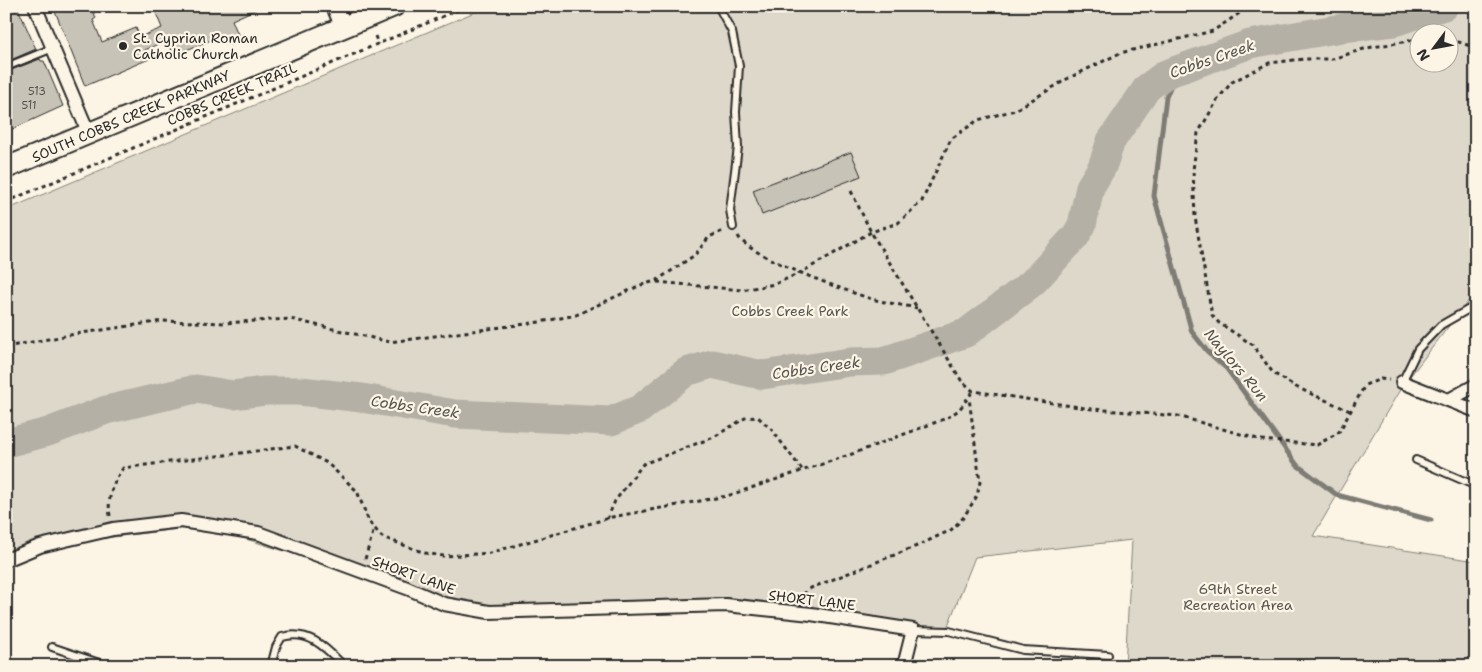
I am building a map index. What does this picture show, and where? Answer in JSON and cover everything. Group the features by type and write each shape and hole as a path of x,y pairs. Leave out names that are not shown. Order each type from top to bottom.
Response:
{"main road":[{"name":"SOUTH COBBS CREEK PARKWAY","path":"6,168 394,6"}],"street":[{"path":"35,6 89,134"},
{"path":"336,6 344,28"},
{"path":"1402,382 1476,411"},
{"path":"1450,400 1476,385"},
{"name":"SHORT LANE","path":"6,560 40,546 113,529 182,521 258,533 444,604 489,612 726,605 785,611 913,630"},
{"path":"904,666 913,630"}],"lane":[{"path":"718,6 732,32 739,66 736,112 738,147 730,210 733,226"},
{"path":"6,67 53,48"},
{"path":"1402,382 1418,349 1441,324 1476,305"},
{"path":"1416,460 1476,486"},
{"path":"913,630 949,631 1023,650 1108,655"},
{"path":"271,666 276,646 282,637 300,634 318,642 344,666"},
{"path":"52,647 108,666"}],"path":[{"name":"COBBS CREEK TRAIL","path":"6,202 467,6"},
{"path":"656,281 742,290 775,284 802,272 871,232 898,223 922,201 951,139 978,120 1015,110 1067,79 1120,53 1214,31 1250,6"},
{"path":"375,36 378,44"},
{"path":"1350,411 1296,387 1273,373 1253,345 1219,323 1212,315 1195,217 1193,170 1198,133 1232,82 1269,62 1332,59 1410,40"},
{"path":"1460,42 1476,48"},
{"path":"851,191 871,232 950,362 961,380 973,391 1092,410 1178,416 1261,440 1317,445 1339,432 1365,385 1381,379 1402,382"},
{"path":"6,347 74,334 163,321 224,323 290,319 390,342 472,333 576,315 641,285 656,281 695,255 709,237 733,226 741,243 759,254 873,299 918,308"},
{"path":"113,529 108,504 112,484 123,468 294,446 327,463 357,491 369,522 382,537 425,553 443,556 490,552 607,519 727,496 772,479 803,471 890,441 947,418 959,410 973,391"},
{"path":"785,611 811,588 917,546 951,530 963,518 976,496 980,482 968,397"},
{"path":"607,519 615,501 643,464 714,437 745,418 758,417 772,430 803,471"},
{"path":"360,572 375,529"}],"green space":[{"name":"Cobbs Creek Park","path":"489,6 1476,6 1476,291 1401,388 1313,536 1476,561 1476,666 1125,666 1132,540 975,557 945,633 679,606 461,606 204,526 55,544 6,564 6,210"}],"building":[{"path":"6,6 17,6 36,49 6,62"},
{"name":"St. Cyprian Roman Catholic Church","path":"53,6 91,6 96,18 93,20 102,42 136,28 140,37 162,28 153,6 263,6 232,20 239,37 233,45 225,44 221,36 174,55 167,40 145,50 149,59 85,86"},
{"path":"40,59 44,61 63,106 6,132 6,72"},
{"path":"851,152 861,176 762,215 753,190"}],"waterway":[{"name":"Cobbs Creek","path":"6,443 48,432 106,410 196,389 233,395 265,391 300,391 362,398 455,414 611,421 640,409 686,372 712,364 762,375 850,362 884,361 966,333 1032,283 1075,237 1082,225 1090,187 1102,167 1111,141 1147,88 1166,74 1250,44 1342,28 1394,22 1444,6"},
{"name":"Naylors Run","path":"1177,70 1166,97 1154,196 1192,332 1207,351 1227,369 1297,465 1337,495 1431,520"}],"place":[{"name":"St. Cyprian Roman Catholic Church","path":"123,46"}],"park label":[{"name":"69th Street Recreation Area","path":"1238,598"}]}
